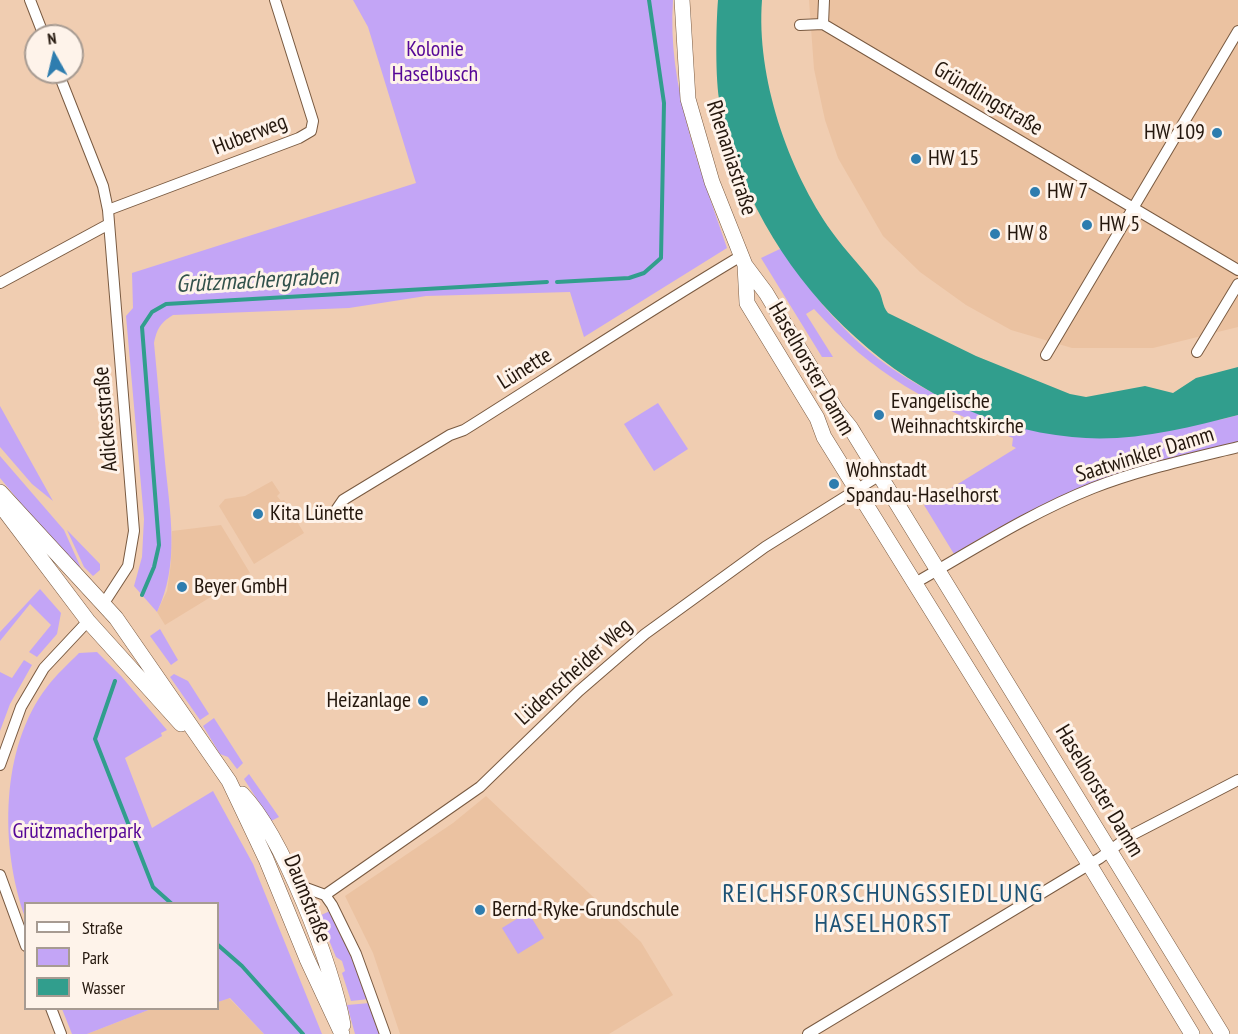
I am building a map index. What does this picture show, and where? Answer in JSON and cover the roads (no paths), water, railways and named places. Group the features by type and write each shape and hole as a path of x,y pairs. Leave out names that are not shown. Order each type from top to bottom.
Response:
{"street":[{"path":"30,0 39,24"},
{"name":"Huberweg","path":"108,210 298,138 311,131 314,121 275,0"},
{"name":"Rhenaniastraße","path":"682,0 688,99 712,182 743,261"},
{"path":"801,25 823,24 824,0"},
{"name":"Gründlingstraße","path":"823,24 1238,270"},
{"path":"1046,355 1238,32"},
{"name":"Adickesstraße","path":"63,84 104,186 108,210 134,531 128,566 104,603"},
{"path":"0,283 109,224"},
{"name":"Haselhorster Damm","path":"743,261 766,293 880,475 1222,1034"},
{"name":"Haselhorster Damm","path":"743,261 747,303 817,418 824,437 1192,1034"},
{"name":"Lünette","path":"332,516 343,500 450,435 464,430 591,351 643,315 743,261"},
{"path":"1197,351 1238,284"},
{"name":"Saatwinkler Damm","path":"938,569 1012,526 1092,489 1174,462 1238,447"},
{"path":"856,489 880,475"},
{"name":"Lüdenscheider Weg","path":"325,895 480,787 579,691 645,634 765,547 856,489"},
{"name":"Daumstraße","path":"0,492 104,603 126,630 229,781 266,859 306,960 344,1034"},
{"name":"Daumstraße","path":"0,504 88,621 210,752"},
{"path":"915,583 938,569"},
{"path":"0,765 14,723 38,677 104,603"},
{"path":"808,1034 1108,851 1183,807 1238,780"},
{"name":"Daumstraße","path":"229,781 251,803 271,834 295,884 336,990 344,1034"},
{"path":"0,877 24,941"},
{"name":"Daumstraße","path":"295,884 325,895 356,954 385,1034"},
{"path":"52,1010 61,1034"}],"water":[{"path":"718,0 762,0 761,30 764,60 778,122 789,152 816,207 837,239 878,289 888,313 976,356 1070,394 1086,397 1145,386 1173,393 1196,378 1238,367 1238,415 1156,434 1114,438 1072,437 1009,425 950,402 894,368 844,327 801,278 765,224 738,165 720,104 716,38"}],"waterway":[{"path":"557,282 629,278 644,273 661,258 664,103 649,0"},
{"name":"Grützmachergraben","path":"142,595 154,567 159,545 142,327 152,312 166,304 547,282"},
{"name":"Grützmachergraben","path":"115,681 95,739 153,887 170,902"},
{"name":"Grützmachergraben","path":"219,946 242,966 303,1034"}],"place":[{"name":"HW 109","path":"1217,133"},
{"name":"HW 15","path":"916,159"},
{"name":"HW 7","path":"1035,192"},
{"name":"HW 5","path":"1087,225"},
{"name":"HW 8","path":"995,234"},
{"name":"Evangelische Weihnachtskirche","path":"879,415"},
{"name":"Wohnstadt Spandau-Haselhorst","path":"834,484"},
{"name":"Kita Lünette","path":"258,514"},
{"name":"Beyer GmbH","path":"182,587"},
{"name":"Heizanlage","path":"423,701"},
{"name":"Bernd-Ryke-Grundschule","path":"480,910"}],"district":[{"name":"REICHSFORSCHUNGSSIEDLUNG HASELHORST","path":"883,910"}],"park label":[{"name":"Kolonie Haselbusch","path":"435,62"},
{"name":"Grützmacherpark","path":"77,832"}]}
